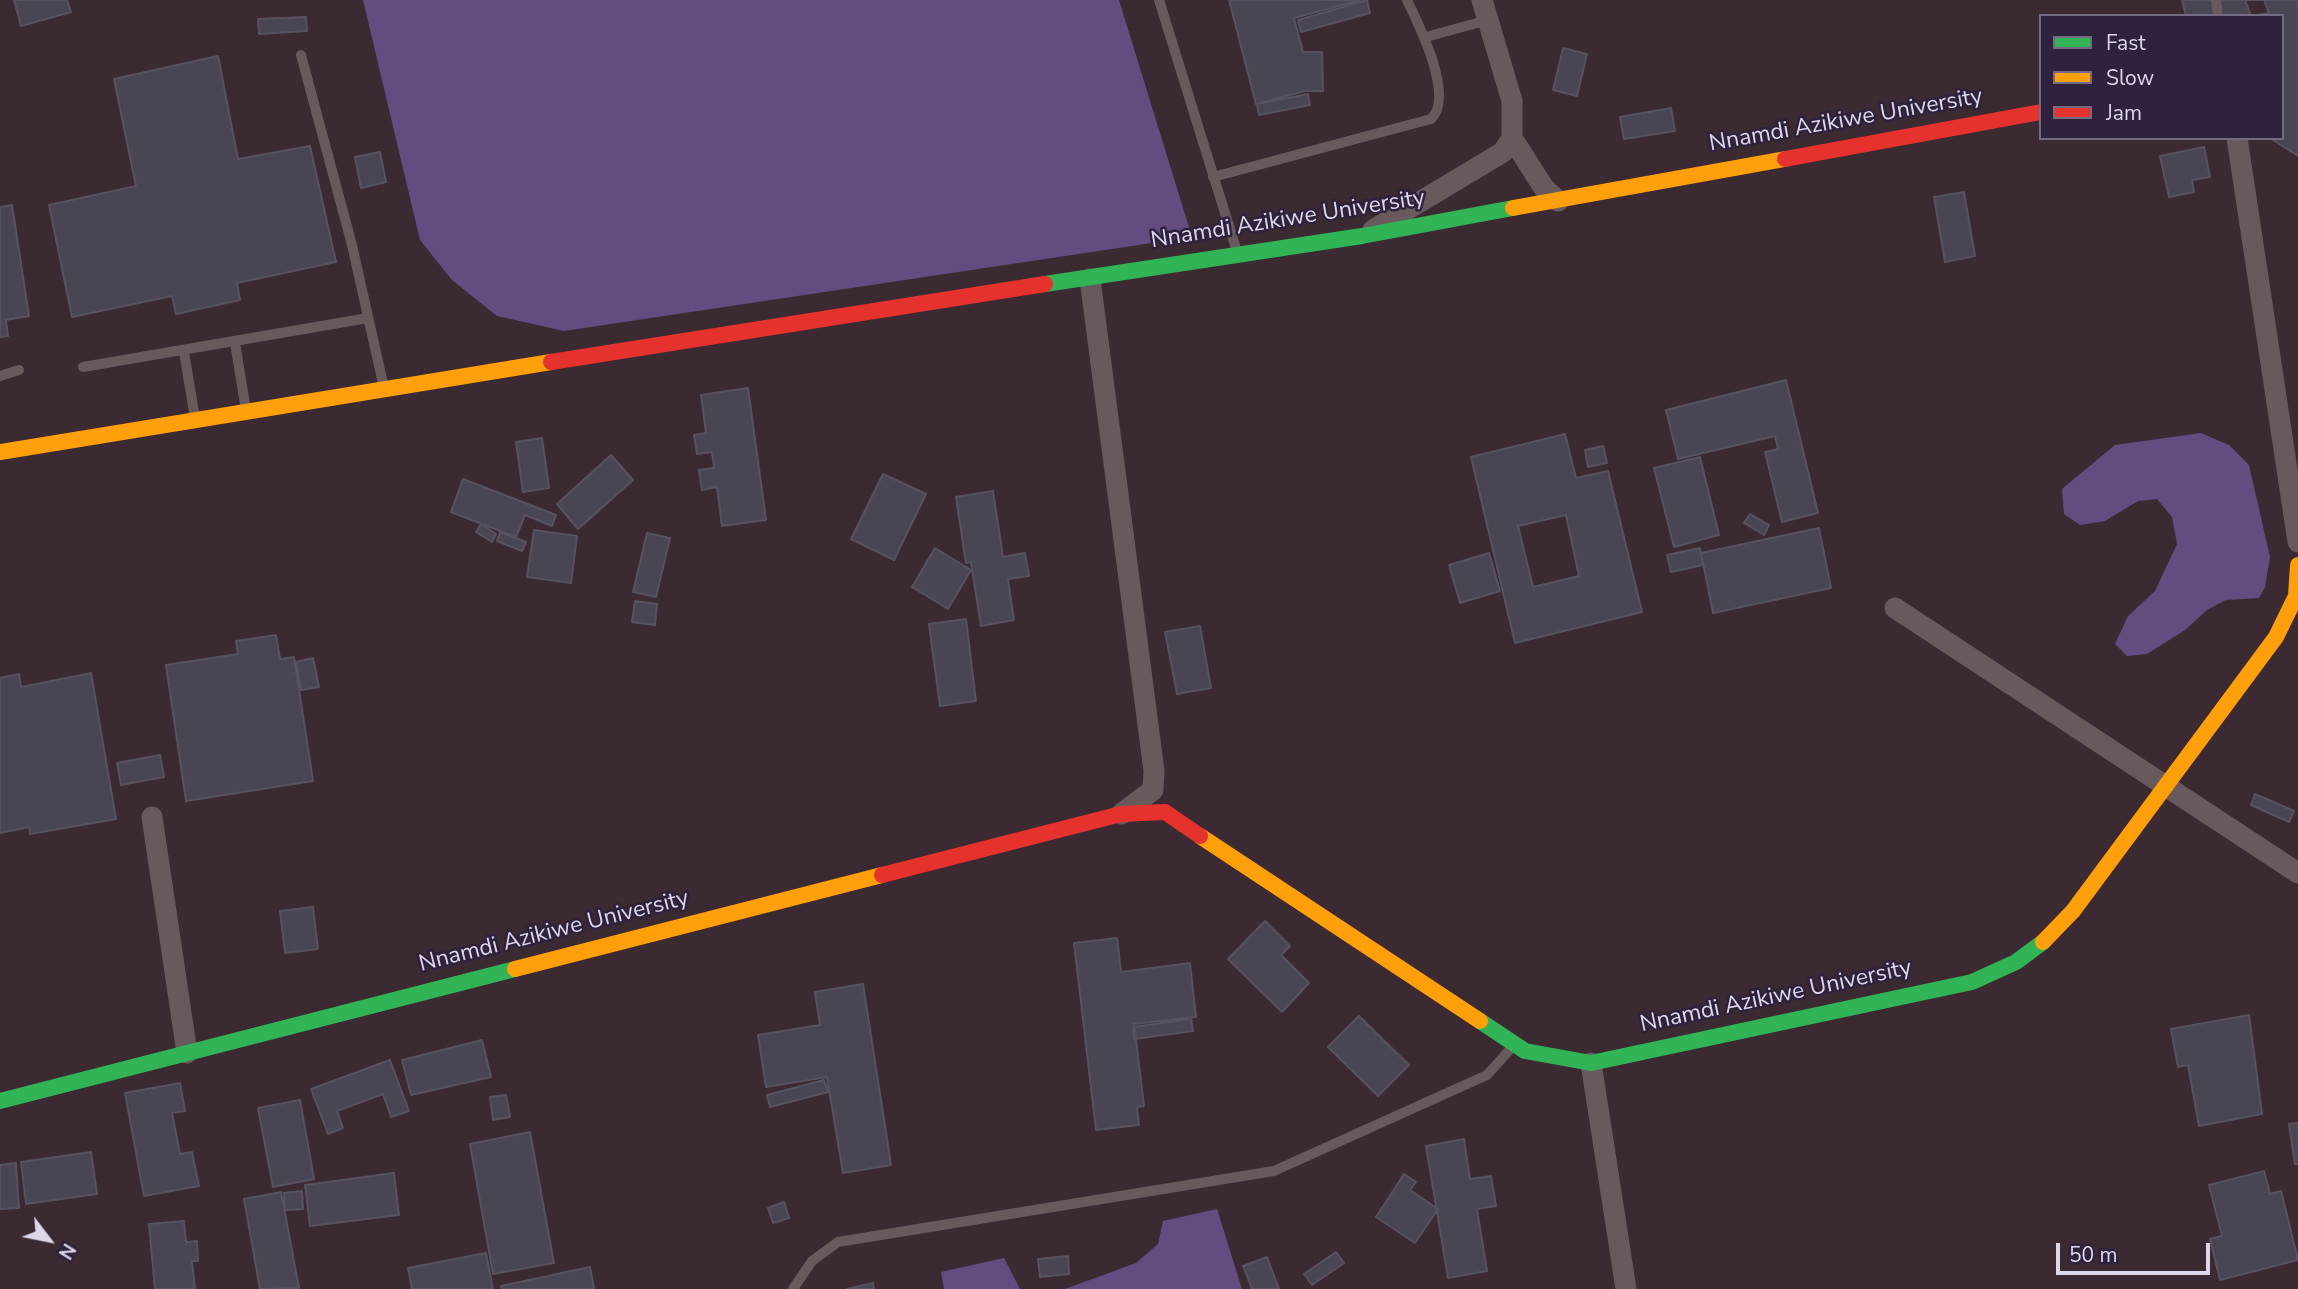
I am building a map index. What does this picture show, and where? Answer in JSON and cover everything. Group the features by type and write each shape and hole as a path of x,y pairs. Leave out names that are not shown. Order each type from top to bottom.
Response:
{"street":[{"path":"1485,10 1512,101 1512,138 1544,188 1558,201"},
{"name":"Nnamdi Azikiwe University","path":"0,452 860,312 1363,236 2039,112"},
{"path":"1363,236 1503,152 1512,138"},
{"path":"2237,140 2298,542"},
{"path":"1090,279 1153,753 1153,790 1165,812"},
{"name":"Nnamdi Azikiwe University","path":"0,1101 1121,814 1165,812 1525,1051 1546,1057 1591,1063 1972,982 2011,968 2040,947 2073,911 2276,637 2296,596 2298,565"},
{"path":"1895,608 2298,873"},
{"name":"Nnamdi Azikiwe University","path":"1121,814 1153,790"},
{"path":"152,817 187,1053"},
{"path":"1591,1063 1626,1289"}],"lane":[{"path":"1158,0 1238,256"},
{"path":"1213,177 1431,119 1436,114 1440,99 1426,37 1407,0"},
{"path":"1426,37 1485,10"},
{"path":"301,55 384,391"},
{"path":"83,367 184,352 368,318"},
{"path":"235,343 246,413"},
{"path":"184,352 195,421"},
{"path":"0,376 19,370"},
{"path":"793,1289 812,1261 838,1242 1274,1171 1487,1075 1515,1044"}],"shaded area":[{"path":"0,0 2298,0 2298,1289 0,1289"},
{"path":"363,0 1119,0 1192,237 564,331 497,316 452,280 420,240"},
{"path":"2201,433 2229,445 2249,465 2270,557 2265,587 2259,598 2226,600 2207,610 2185,630 2147,654 2127,656 2115,644 2128,616 2155,591 2177,544 2172,517 2157,499 2138,501 2105,521 2080,525 2064,514 2062,489 2115,445"},
{"path":"1217,1209 1242,1289 1065,1289 1136,1263 1158,1244 1163,1221"},
{"path":"1004,1258 1020,1289 944,1289 941,1272"}],"building":[{"path":"14,0 67,0 71,12 21,26"},
{"path":"1229,0 1360,0 1294,18 1303,52 1322,52 1323,91 1305,91 1256,104"},
{"path":"1367,0 1370,13 1301,32 1298,20"},
{"path":"2182,0 2298,0 2298,156 2273,140 2284,140 2284,14 2186,14"},
{"path":"2245,0 2264,0 2269,13 2250,14"},
{"path":"306,17 307,31 259,34 258,19"},
{"path":"1563,48 1587,54 1577,96 1553,90"},
{"path":"218,56 238,159 310,146 336,262 237,283 240,300 176,314 172,296 72,317 49,205 136,186 114,79"},
{"path":"1308,94 1310,105 1259,115 1257,104"},
{"path":"1671,108 1675,131 1624,139 1620,117"},
{"path":"2204,147 2210,177 2192,180 2194,192 2169,197 2160,156"},
{"path":"380,152 386,182 361,188 355,157"},
{"path":"1964,192 1975,256 1945,262 1934,197"},
{"path":"12,205 29,316 6,320 8,336 0,337 0,207"},
{"path":"1786,380 1818,513 1782,522 1765,452 1778,449 1775,436 1678,459 1666,410"},
{"path":"748,388 766,520 722,526 717,487 702,490 699,470 714,468 712,452 697,454 694,435 706,433 701,395"},
{"path":"1565,434 1576,478 1608,471 1642,612 1515,643 1471,457","holes":["1566,515 1579,576 1533,587 1518,526"]},
{"path":"542,438 549,488 523,492 516,442"},
{"path":"1603,446 1607,463 1588,467 1585,450"},
{"path":"611,455 633,480 578,529 557,504"},
{"path":"1700,457 1719,535 1674,547 1654,468"},
{"path":"883,474 926,494 894,560 851,539"},
{"path":"463,479 556,515 552,526 525,515 516,537 451,512"},
{"path":"993,491 1003,557 1025,553 1029,576 1008,579 1014,620 981,626 971,562 966,563 956,497"},
{"path":"1750,514 1769,525 1764,535 1744,523"},
{"path":"481,524 496,534 492,542 476,532"},
{"path":"1819,528 1831,588 1713,613 1701,553"},
{"path":"534,530 577,536 571,583 527,577"},
{"path":"500,532 526,542 522,551 497,541"},
{"path":"647,533 670,538 656,597 633,592"},
{"path":"935,548 971,570 948,609 912,587"},
{"path":"1700,548 1703,565 1671,572 1667,555"},
{"path":"1489,553 1500,591 1460,603 1449,565"},
{"path":"635,601 657,604 655,625 632,622"},
{"path":"966,619 976,701 940,706 929,624"},
{"path":"1200,626 1211,688 1177,694 1165,632"},
{"path":"276,635 280,659 294,657 313,781 186,801 166,665 238,654 236,641"},
{"path":"313,658 319,687 301,690 296,662"},
{"path":"91,673 116,819 30,834 29,827 0,833 0,678 19,674 21,687"},
{"path":"160,755 164,777 121,785 117,763"},
{"path":"2255,794 2294,811 2289,822 2251,805"},
{"path":"313,907 318,949 285,953 280,911"},
{"path":"1265,921 1290,946 1281,955 1309,983 1282,1012 1228,959"},
{"path":"1117,938 1121,972 1190,963 1196,1017 1134,1024 1144,1106 1137,1107 1139,1125 1096,1130 1074,943"},
{"path":"863,984 891,1165 843,1173 827,1077 766,1087 758,1035 820,1025 815,992"},
{"path":"2249,1015 2262,1114 2199,1126 2188,1065 2178,1067 2171,1029"},
{"path":"1359,1016 1409,1065 1378,1096 1328,1047"},
{"path":"1191,1019 1193,1031 1134,1039 1133,1027"},
{"path":"482,1040 491,1077 411,1095 402,1060"},
{"path":"390,1060 409,1111 391,1117 383,1094 337,1111 343,1128 328,1134 311,1089"},
{"path":"824,1080 828,1092 770,1107 767,1095"},
{"path":"180,1083 185,1111 172,1113 180,1154 192,1152 199,1186 144,1196 125,1093"},
{"path":"506,1095 510,1117 493,1120 490,1097"},
{"path":"300,1100 314,1179 273,1187 258,1108"},
{"path":"2298,1123 2298,1164 2295,1164 2289,1124"},
{"path":"530,1132 554,1263 493,1274 470,1144"},
{"path":"1464,1139 1470,1179 1491,1176 1496,1206 1477,1209 1487,1271 1448,1278 1426,1146"},
{"path":"91,1152 97,1194 26,1204 21,1162"},
{"path":"16,1163 19,1208 0,1209 0,1165"},
{"path":"2264,1171 2270,1194 2281,1191 2298,1260 2220,1280 2210,1239 2222,1236 2209,1185"},
{"path":"394,1173 399,1215 310,1226 305,1185"},
{"path":"1404,1174 1416,1182 1410,1190 1438,1209 1415,1243 1376,1217"},
{"path":"302,1191 303,1209 285,1210 284,1193"},
{"path":"281,1192 299,1288 260,1289 244,1199"},
{"path":"784,1202 789,1218 773,1223 768,1208"},
{"path":"184,1221 186,1242 197,1241 198,1261 192,1261 195,1289 155,1289 149,1224"},
{"path":"1336,1252 1344,1263 1312,1285 1304,1274"},
{"path":"486,1253 493,1289 412,1289 408,1268"},
{"path":"1068,1256 1069,1274 1040,1277 1038,1259"},
{"path":"1267,1257 1279,1289 1252,1289 1243,1266"},
{"path":"590,1267 594,1289 502,1289 501,1286"},
{"path":"873,1283 874,1289 847,1289"}],"traffic: fast":[{"path":"1045,284 1362,236 1513,208"},
{"path":"1480,1021 1525,1051 1591,1063 1972,982 2016,962 2043,942"},
{"path":"0,1101 515,969"}],"traffic: slow":[{"path":"1513,208 1785,159"},
{"path":"0,452 551,362"},
{"path":"2043,942 2073,911 2276,637 2296,596 2298,565"},
{"path":"1200,836 1480,1021"},
{"path":"515,969 882,875"}],"traffic: jam":[{"path":"1785,159 2039,112"},
{"path":"551,362 1045,284"},
{"path":"882,875 1121,814 1165,812 1200,836"}]}
